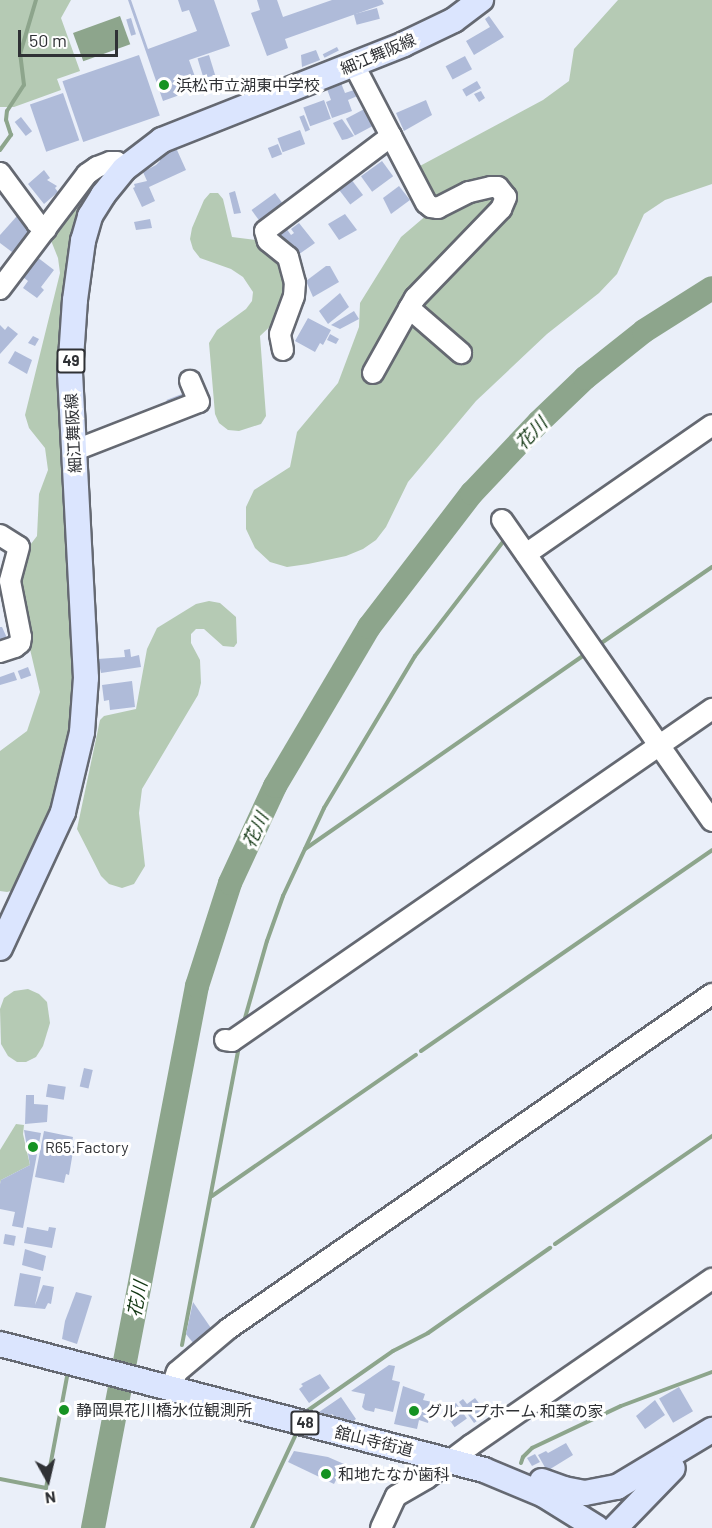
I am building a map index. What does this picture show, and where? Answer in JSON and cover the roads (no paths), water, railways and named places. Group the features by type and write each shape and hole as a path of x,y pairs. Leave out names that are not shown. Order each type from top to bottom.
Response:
{"main road":[{"name":"細江舞阪線","path":"0,948 63,812 82,732 86,678 73,451 71,349 83,241 95,205 124,169 162,140 354,65 437,28 464,14 482,0"},
{"name":"舘山寺街道","path":"0,1344 450,1461 532,1489 576,1513 597,1528"},
{"name":"48","path":"450,1461 489,1462 564,1489 596,1492 627,1483 712,1431"},
{"name":"48","path":"615,1528 649,1490 712,1431"}],"street":[{"path":"354,65 426,203 438,208 469,192 491,187 498,187 506,197 501,208 436,275 409,308 373,374"},
{"path":"283,350 280,334 294,296 295,283 288,257 268,241 265,231 391,136"},
{"path":"0,289 78,183 97,167 117,162 124,169"},
{"path":"0,173 37,223 46,229"},
{"path":"409,308 461,353"},
{"path":"73,451 199,402 190,381"},
{"path":"526,554 712,425"},
{"path":"502,520 712,821"},
{"path":"0,535 19,547 10,581 21,637 20,643 15,647 0,652"},
{"path":"225,1040 232,1041 712,709"},
{"path":"165,1387 182,1367 228,1329 712,994"},
{"path":"381,1528 396,1496 712,1279"}],"waterway":[{"path":"0,150 11,135 6,120 7,111 24,85 20,54 36,0"},
{"name":"花川","path":"93,1528 197,986 230,883 275,786 369,627 472,493 539,422 585,378 644,331 712,288"},
{"path":"243,1025 267,941 283,896 324,808 415,656 505,539"},
{"path":"597,646 712,567"},
{"path":"305,849 587,653"},
{"path":"421,1051 712,850"},
{"path":"182,1345 239,1045"},
{"path":"212,1196 416,1055"},
{"path":"555,1244 712,1136"},
{"path":"307,1411 393,1351 428,1333 550,1248"},
{"path":"521,1463 523,1457 532,1448 621,1406 712,1372"},
{"path":"0,1479 46,1488 67,1377"},
{"path":"252,1528 296,1434"}],"place":[{"name":"浜松市立湖東中学校","path":"164,85"},
{"name":"R65.Factory","path":"33,1147"},
{"name":"静岡県花川橋水位観測所","path":"64,1410"},
{"name":"グループホーム 和葉の家","path":"414,1411"},
{"name":"和地たなか歯科","path":"326,1474"}]}
